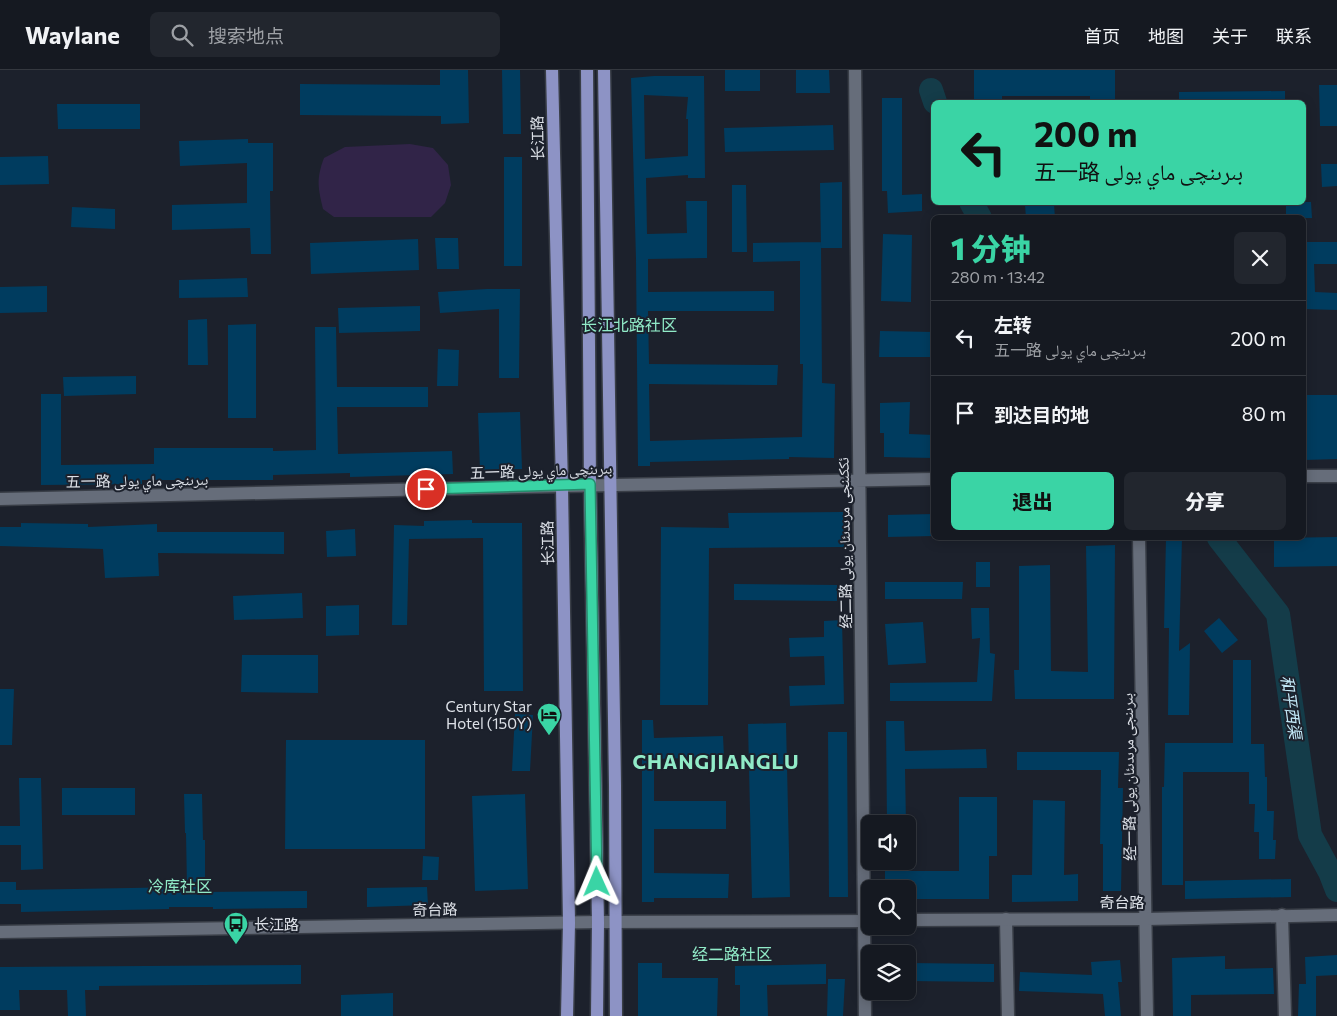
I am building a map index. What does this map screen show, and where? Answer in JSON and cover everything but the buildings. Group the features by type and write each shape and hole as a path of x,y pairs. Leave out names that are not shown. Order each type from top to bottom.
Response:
{"main road":[{"name":"长江路","path":"552,70 562,486 569,923 568,1016"},
{"path":"587,70 590,484 598,922 597,1016"},
{"path":"604,70 616,1016"}],"street":[{"name":"经二路 ئككىنجى مرىدىئان يولى","path":"855,70 866,880"},
{"path":"1306,476 1337,476"},
{"name":"五一路 بىرىنچى ماي يولى","path":"0,499 590,484 931,479"},
{"name":"经一路 بىرىنجى مرىدىئان يولى","path":"1139,540 1147,919 1147,1016"},
{"path":"1282,915 1285,1016"},
{"name":"奇台路","path":"916,920 1147,919 1337,915"},
{"path":"1006,919 1008,1016"},
{"name":"奇台路","path":"0,932 598,922 861,921"},
{"name":"经二路 ئككىنجى مرىدىئان يولى","path":"865,1016 867,935"}],"shaded area":[{"path":"410,144 433,148 448,165 451,185 445,203 431,217 334,217 323,209 319,184 324,158 345,147"}],"waterway":[{"name":"和平西渠","path":"931,90 934,100"},
{"name":"和平西渠","path":"973,205 978,215"},
{"name":"和平西渠","path":"1221,540 1278,614 1310,835 1330,872 1337,890"}],"place":[{"name":"Century Star Hotel (150Y)","path":"549,736"},
{"name":"长江路","path":"236,945"}],"district":[{"name":"长江北路社区","path":"629,324"},
{"name":"CHANGJIANGLU","path":"716,761"},
{"name":"冷库社区","path":"180,885"},
{"name":"经二路社区","path":"732,953"}],"route":[{"path":"426,489 578,486 590,484 597,882"}]}
